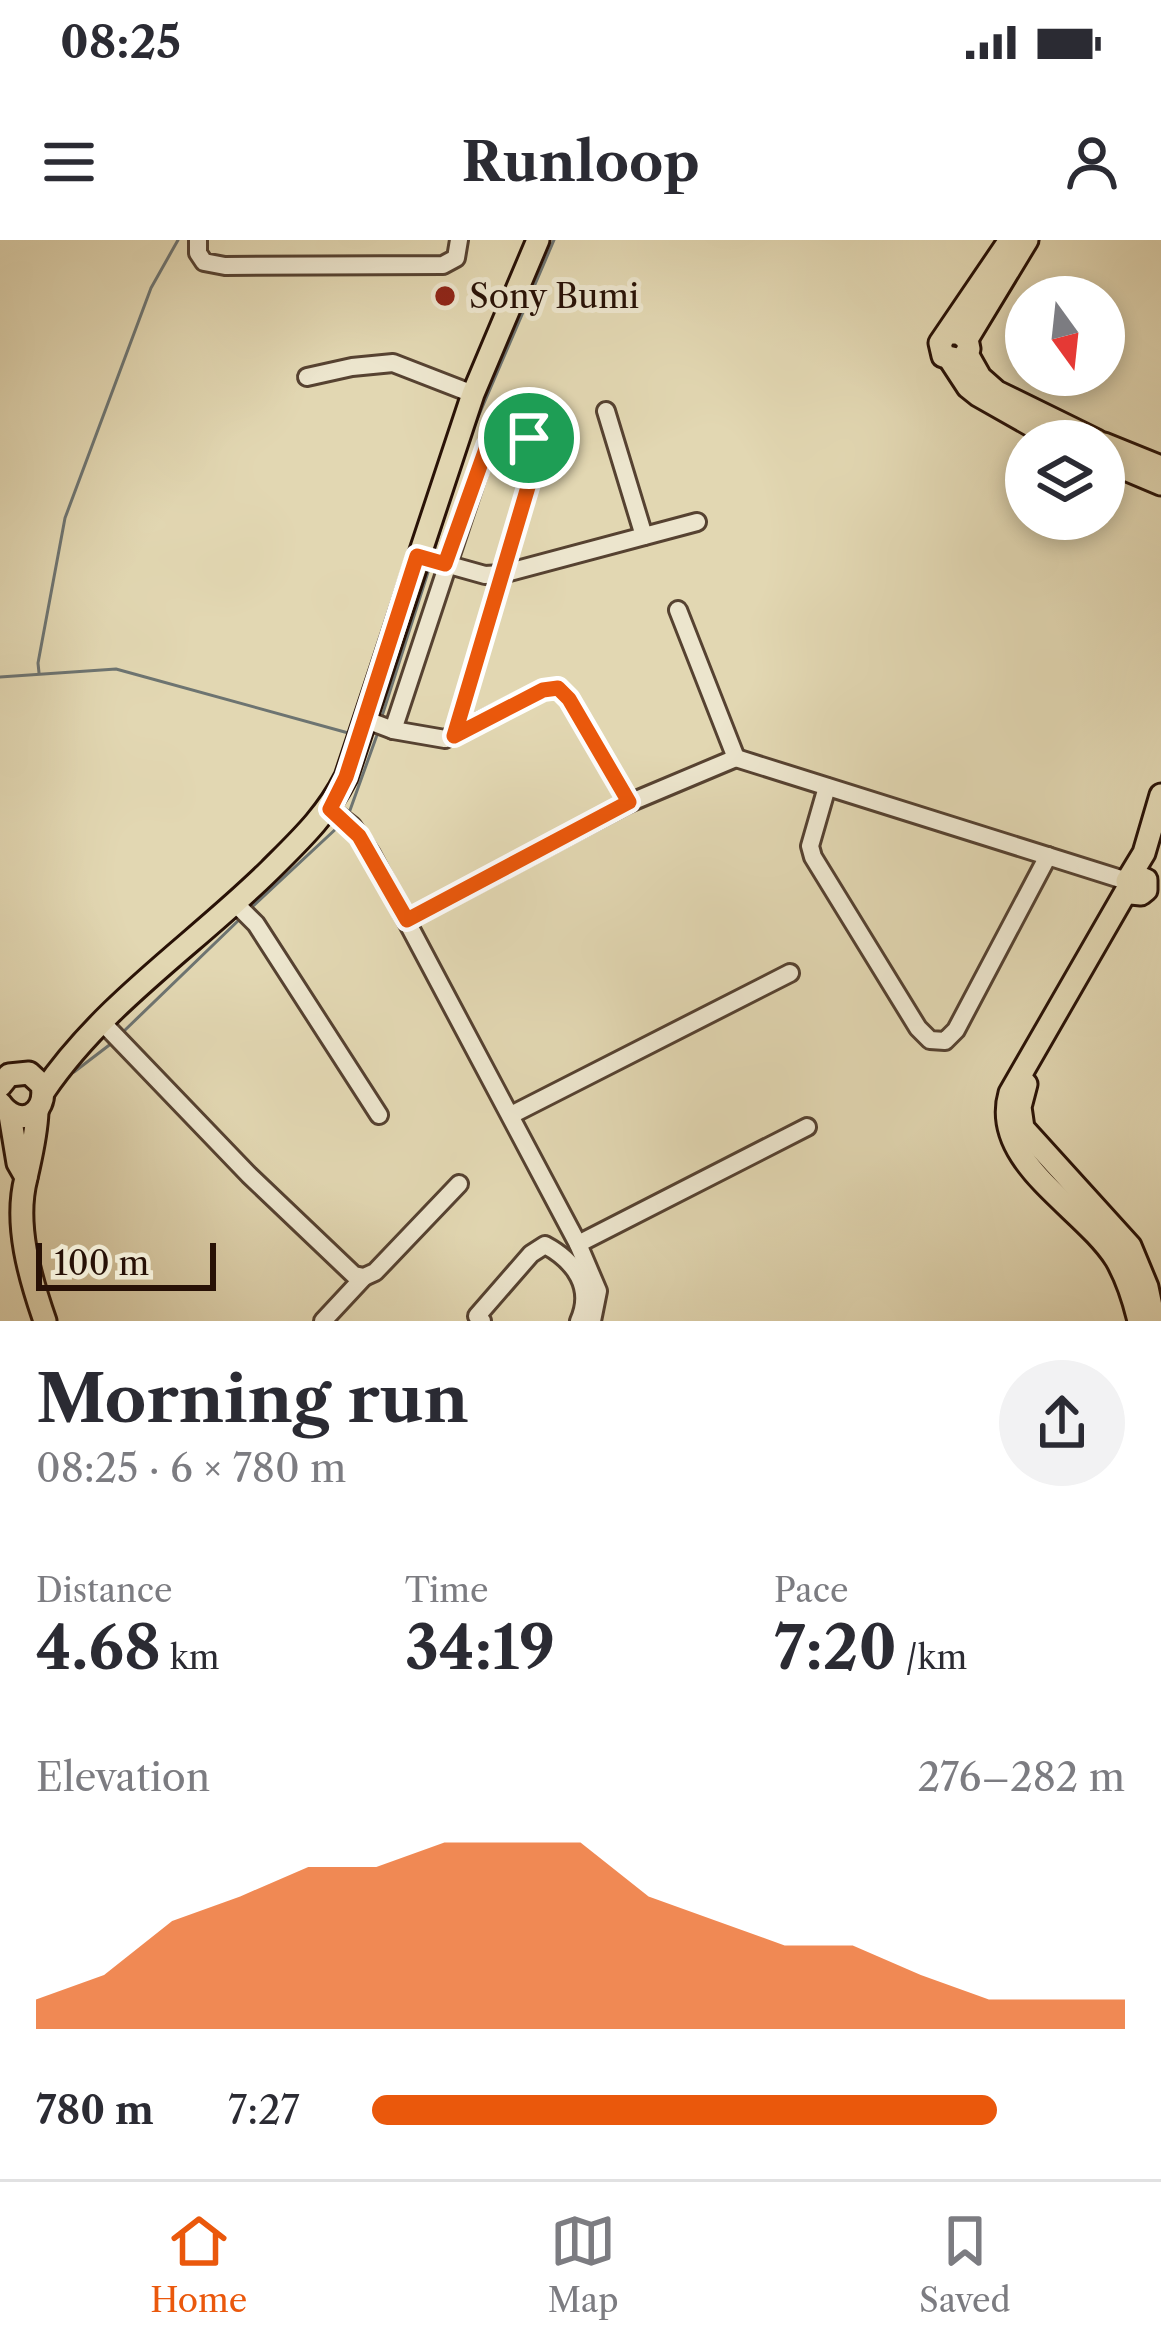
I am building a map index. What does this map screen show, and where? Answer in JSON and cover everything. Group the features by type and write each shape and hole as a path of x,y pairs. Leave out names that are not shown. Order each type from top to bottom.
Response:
{"main road":[{"path":"5,1109 24,1118 21,1082 43,1059 104,1032 244,913 330,809 346,777 473,394 538,240"},
{"path":"1010,240 959,346 968,387 1022,420"},
{"path":"959,346 1027,240"},
{"path":"959,346 997,392 1055,420"},
{"path":"1125,452 1161,467"},
{"path":"1125,469 1161,484"},
{"path":"1154,1321 1147,1287 1130,1246 1028,1136 1020,1107 1032,1074 1123,917 1161,796"},
{"path":"1139,1321 1117,1260 1019,1153 1005,1121 1010,1093 1135,883 1161,830"},
{"path":"21,1082 34,1152 26,1177 25,1240 45,1321"},
{"path":"5,1109 26,1177"}],"street":[{"path":"198,240 198,254 204,262 225,266 443,266 456,258 459,240"},
{"path":"307,377 393,363 473,394"},
{"path":"606,411 644,536"},
{"path":"393,730 490,438 514,433 529,438 536,460 454,736"},
{"path":"417,556 485,575 502,574 697,522"},
{"path":"678,610 736,758"},
{"path":"364,719 436,739 454,736 543,690 558,688 629,802"},
{"path":"407,920 629,802 736,758 1135,883"},
{"path":"827,787 810,846 813,857 918,1028 930,1040 944,1041 956,1030 1048,856"},
{"path":"330,809 359,836 407,920 578,1244 598,1291 592,1321"},
{"path":"244,913 379,1114"},
{"path":"511,1115 790,973"},
{"path":"104,1032 348,1270 364,1277"},
{"path":"578,1244 807,1127"},
{"path":"322,1321 459,1184"},
{"path":"477,1319 544,1245 569,1263 583,1283 586,1300 579,1321"}],"waterway":[{"path":"39,673 65,518 151,288 178,240"},
{"path":"472,431 554,240"},
{"path":"434,551 450,497"},
{"path":"382,716 429,569"},
{"path":"0,677 116,669 352,734"},
{"path":"349,813 377,735"},
{"path":"252,907 339,826"},
{"path":"123,1032 241,918"},
{"path":"74,1072 112,1043"}],"place":[{"name":"Sony Bumi","path":"445,296"}],"route":[{"path":"504,432 529,438 536,460 454,736 543,690 558,688 629,802 407,920 359,836 330,809 346,777 417,556 445,564 490,438 504,432"}]}
